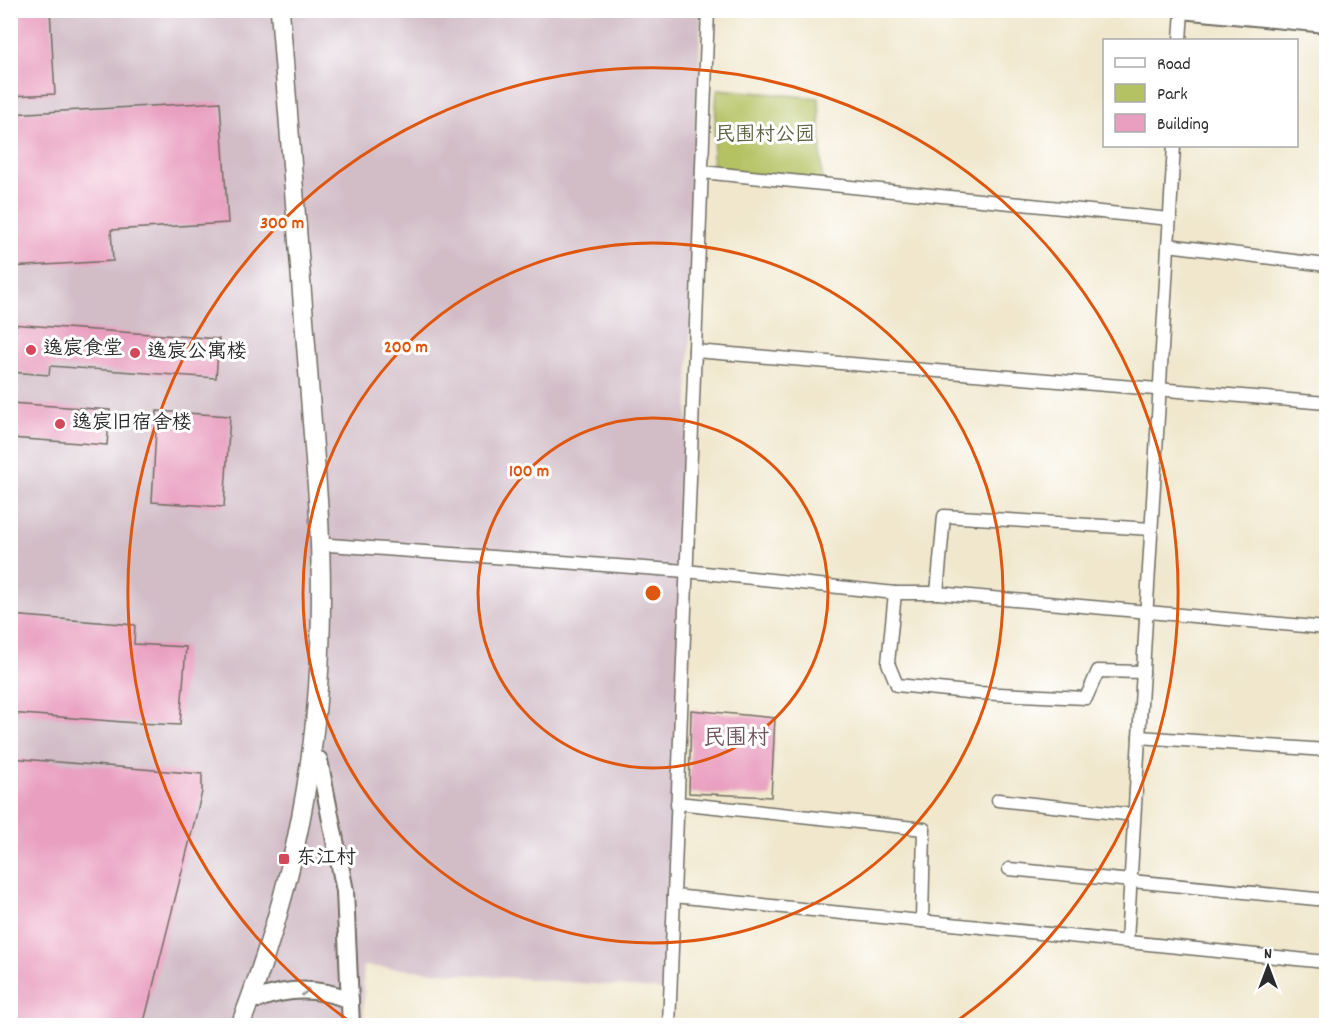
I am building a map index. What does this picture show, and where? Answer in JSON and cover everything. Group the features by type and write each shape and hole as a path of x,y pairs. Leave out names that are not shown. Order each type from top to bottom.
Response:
{"main road":[{"path":"249,1026 278,937 319,760 327,690 332,566 308,213 283,11"},
{"path":"240,1026 271,937 294,850 310,762 320,656 321,570 318,499 283,11"}],"street":[{"path":"669,1026 708,10"},
{"path":"1180,39 1181,10 1326,24"},
{"path":"1314,10 1326,12"},
{"path":"1127,941 1174,147"},
{"path":"702,172 1170,219"},
{"path":"1168,245 1326,265"},
{"path":"695,351 1326,403"},
{"path":"937,593 944,516 1151,530"},
{"path":"330,545 686,571 895,593 937,593 1326,628"},
{"path":"895,593 888,663 897,685 978,693 1086,698 1098,671 1143,672"},
{"path":"1139,737 1326,750"},
{"path":"319,760 345,891 351,1026"},
{"path":"998,800 1134,815"},
{"path":"677,803 924,829 922,921"},
{"path":"1009,869 1326,900"},
{"path":"674,896 1326,962"},
{"path":"259,999 301,990 326,992 350,1000"}],"shaded area":[{"path":"10,11 701,11 668,990 363,966 364,1025 11,1025"}],"green space":[{"name":"民围村公园","path":"717,89 819,98 822,184 712,173"}],"building":[{"path":"10,10 50,10 55,94 10,96"},
{"path":"220,102 228,223 111,230 113,261 10,267 10,114"},
{"name":"逸宸公寓楼","path":"10,324 219,339 216,378 50,366 49,375 10,372"},
{"name":"逸宸旧宿舍楼","path":"10,403 110,410 107,445 10,438"},
{"path":"157,411 230,416 224,507 152,502"},
{"path":"10,615 135,625 134,644 186,647 180,725 10,713"},
{"path":"691,710 775,718 771,797 689,793"},
{"path":"10,758 202,774 202,792 143,1026 87,1026 10,1017"}],"place":[{"name":"逸宸食堂","path":"31,350"},
{"name":"逸宸公寓楼","path":"135,353"},
{"name":"逸宸旧宿舍楼","path":"60,424"},
{"name":"东江村","path":"284,859"}],"district":[{"name":"民围村","path":"736,739"}]}
